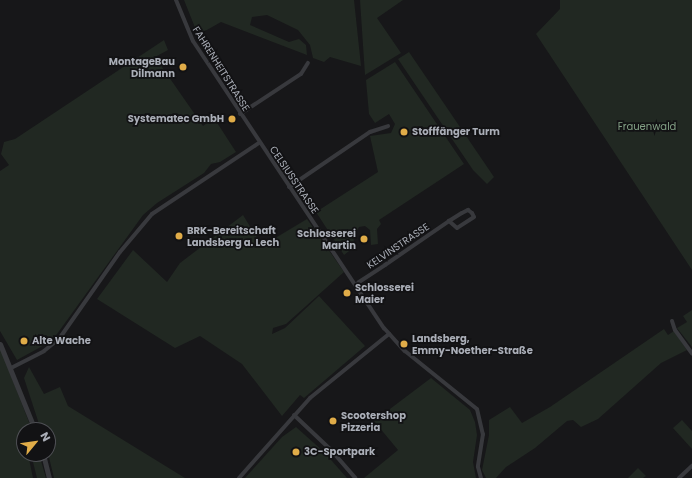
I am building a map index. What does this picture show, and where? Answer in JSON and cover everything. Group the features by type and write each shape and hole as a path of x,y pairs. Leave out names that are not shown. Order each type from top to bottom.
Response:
{"street":[{"name":"FAHRENHEITSTRASSE","path":"176,0 191,39 259,143"},
{"path":"240,114 301,74 308,63"},
{"path":"289,187 370,132 388,126"},
{"name":"CELSIUSSTRASSE","path":"11,368 44,351 59,339 120,252 152,214 259,143 389,334 416,360 477,409 482,434 478,467 481,478"},
{"name":"KELVINSTRASSE","path":"356,285 449,222 468,210 472,212 474,217 457,228 449,222"},
{"path":"672,321 675,330 692,352"},
{"path":"239,478 294,415 336,375 389,334"},
{"path":"0,344 32,422"},
{"path":"294,415 331,450 355,478"},
{"path":"45,462 49,478"},
{"path":"679,478 692,466"}],"green space":[{"path":"184,0 354,0 361,66 330,57 324,62 313,58 310,45 298,30 267,15 252,17 250,25 289,42 299,39 306,45 307,55 221,22 198,35"},
{"path":"360,0 403,0 377,18 401,53 365,75"},
{"name":"Frauenwald","path":"560,0 692,0 692,270 536,34 560,9"},
{"path":"164,40 168,50 155,57 203,126 214,118 236,152 220,162 211,164 204,173 157,203 143,215 57,334 48,343 17,360 0,331 0,171 9,165 1,154 4,142 15,139"},
{"path":"409,52 494,177 487,184 473,170 398,59"},
{"path":"395,62 464,164 379,220 381,224 377,229 378,244 371,245 370,230 365,226 359,227 354,236 353,248 344,255 316,212 378,172 370,136 391,133 395,124 389,114 375,123 369,114 366,80"},
{"path":"243,215 262,246 307,219 344,272 286,324 273,328 272,334 285,328 319,296 365,346 304,398 300,395 282,416 242,364 200,336 175,348 97,299 133,250 167,282 180,263"},
{"path":"692,310 692,347 677,328 687,322 683,316"},
{"path":"664,329 668,335 674,331 687,350 661,363 598,419 581,427 573,420 567,421 535,448 506,467 496,478 486,478 482,470 489,435 489,420 510,407 522,423 550,407"},
{"path":"0,347 29,422 16,422 16,462 30,462 33,478 0,478"},
{"path":"29,367 44,394 60,387 68,406 185,478 54,478 50,462 56,462 56,422 38,422 24,378"},
{"path":"431,378 470,410 475,422 477,435 473,462 476,478 364,478 398,450 374,421"},
{"path":"682,420 692,431 692,449 673,428"},
{"name":"3C-Sportpark","path":"296,427 324,452 347,478 245,478 282,437"},
{"path":"33,462 41,462 46,478 37,478"},
{"path":"638,468 646,476 643,478 628,478"}],"place":[{"name":"MontageBau Dilmann","path":"183,67"},
{"name":"Systematec GmbH","path":"232,119"},
{"name":"Stofffänger Turm","path":"404,132"},
{"name":"BRK-Bereitschaft Landsberg a. Lech","path":"179,236"},
{"name":"Schlosserei Martin","path":"364,239"},
{"name":"Schlosserei Maier","path":"347,293"},
{"name":"Alte Wache","path":"24,341"},
{"name":"Landsberg, Emmy-Noether-Straße","path":"404,344"},
{"name":"Scootershop Pizzeria","path":"333,421"},
{"name":"3C-Sportpark","path":"296,452"}]}
